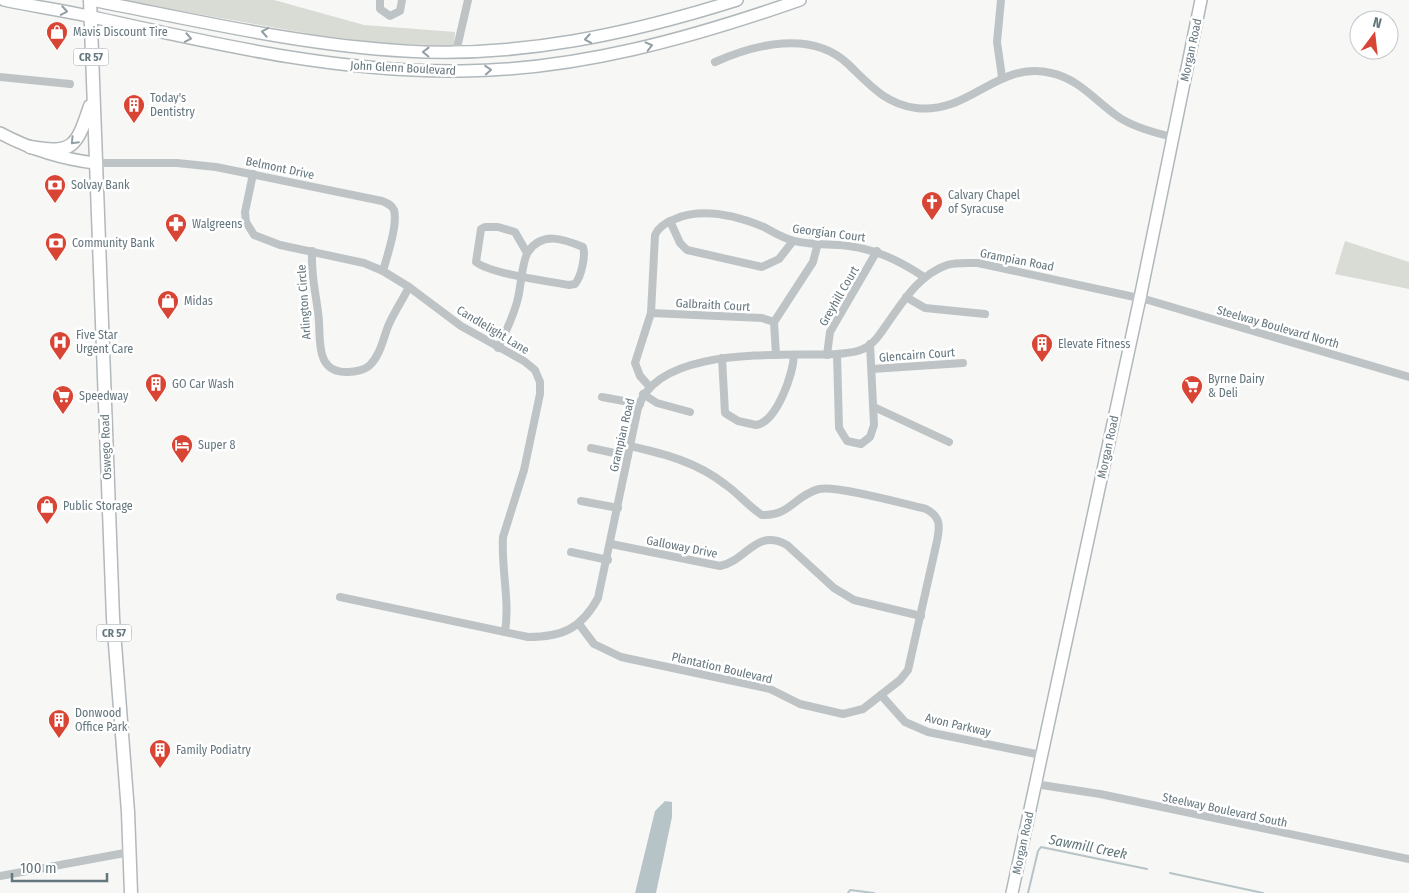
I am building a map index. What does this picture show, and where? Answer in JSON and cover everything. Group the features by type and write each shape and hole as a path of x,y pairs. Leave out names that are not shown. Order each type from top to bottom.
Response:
{"main road":[{"name":"John Glenn Boulevard","path":"4,0 300,59 372,68 464,72 535,66 624,52 692,35 800,0"},
{"name":"John Glenn Boulevard","path":"90,0 350,46 407,51 456,52 526,48 618,34 667,22 737,0"},
{"name":"Oswego Road","path":"90,0 113,618 130,852 131,893"},
{"name":"Morgan Road","path":"1012,893 1140,298 1201,0"},
{"path":"30,147 57,151 66,149 74,143 80,134 93,98"},
{"path":"0,133 55,156 95,163"}],"street":[{"path":"380,0 380,9 390,16 400,11 402,0"},
{"path":"456,52 468,0"},
{"path":"1002,0 997,31 1002,77"},
{"path":"716,62 743,50 766,44 809,46 836,55 847,63 872,89 884,97 897,103 924,109 943,108 959,102 1002,77 1029,70 1052,73 1077,83 1101,104 1132,124 1173,138"},
{"path":"0,77 70,84"},
{"name":"Belmont Drive","path":"95,163 177,163 253,174 382,200 394,210 395,219 383,271"},
{"name":"Candlelight Lane","path":"253,174 245,212 248,228 260,239 364,263 383,271 409,287 461,326 529,365 540,382 540,394 532,437 503,537 502,554 508,604 506,632"},
{"name":"Georgian Court","path":"670,221 685,215 698,213 731,216 750,222 793,241 877,251 907,265 924,278"},
{"path":"649,386 640,376 635,363 651,313 655,235 657,230 670,221 680,243 687,250 762,268 780,259 793,241"},
{"path":"498,348 512,319 522,276 527,253 542,240 557,238 583,247 585,254 578,280 574,284 522,276 480,266 476,262 481,230 485,227 498,227 516,232 527,253"},
{"path":"776,355 774,322 813,262 818,243"},
{"name":"Arlington Circle","path":"312,251 311,276 319,313 319,346 326,363 338,370 347,372 357,371 369,366 379,352 388,324 409,287"},
{"name":"Greyhill Court","path":"827,355 830,332 877,251"},
{"name":"Grampian Road","path":"340,597 528,637 550,637 564,633 578,624 592,609 598,598 608,560 630,446 643,394 649,386 673,372 722,358 853,353 877,338 906,297 924,278 948,265 978,263 1140,298"},
{"path":"906,297 925,308 985,314"},
{"name":"Steelway Boulevard North","path":"1140,298 1409,377"},
{"name":"Galbraith Court","path":"651,313 762,318 774,322"},
{"path":"837,354 840,432 847,440 861,444 873,432 874,407 870,344"},
{"path":"722,358 725,413 738,421 756,425 769,418 790,381 794,355"},
{"name":"Glencairn Court","path":"872,369 963,363"},
{"path":"643,394 656,403 690,412"},
{"path":"602,397 640,404"},
{"path":"874,407 949,442"},
{"name":"Plantation Boulevard","path":"578,624 594,644 621,657 770,689 795,702 833,712 856,712 881,696 900,680 908,670 937,541 939,522 934,513 825,488 812,491 800,497 786,510 770,516 762,516 726,485 688,462 630,446"},
{"path":"591,448 628,456"},
{"path":"582,500 618,508"},
{"name":"Galloway Drive","path":"611,544 720,566 737,560 756,543 772,540 787,545 829,584 854,600 921,616"},
{"path":"571,552 608,560"},
{"name":"Avon Parkway","path":"881,696 905,722 928,732 1041,755"},
{"name":"Steelway Boulevard South","path":"1035,784 1100,794 1409,859"},
{"path":"0,876 130,852"}],"shaded area":[{"path":"114,0 274,0 364,25 455,32 454,46 382,43 317,35 135,3 113,4"},
{"path":"1345,241 1409,262 1409,289 1335,274"},
{"path":"665,801 672,802 672,817 656,893 635,893 655,811"}],"waterway":[{"name":"Sawmill Creek","path":"1028,893 1038,851 1041,847 1147,869"},
{"name":"Sawmill Creek","path":"1170,873 1263,893"},
{"name":"Sawmill Creek","path":"848,893 850,890 874,893"}],"place":[{"name":"Mavis Discount Tire","path":"57,51"},
{"name":"Today's Dentistry","path":"134,124"},
{"name":"Solvay Bank","path":"55,204"},
{"name":"Calvary Chapel of Syracuse","path":"932,221"},
{"name":"Walgreens","path":"176,243"},
{"name":"Community Bank","path":"56,262"},
{"name":"Midas","path":"168,320"},
{"name":"Five Star Urgent Care","path":"60,361"},
{"name":"Elevate Fitness","path":"1042,363"},
{"name":"GO Car Wash","path":"156,403"},
{"name":"Byrne Dairy & Deli","path":"1192,405"},
{"name":"Speedway","path":"63,415"},
{"name":"Super 8","path":"182,464"},
{"name":"Public Storage","path":"47,525"},
{"name":"Donwood Office Park","path":"59,739"},
{"name":"Family Podiatry","path":"160,769"}]}
